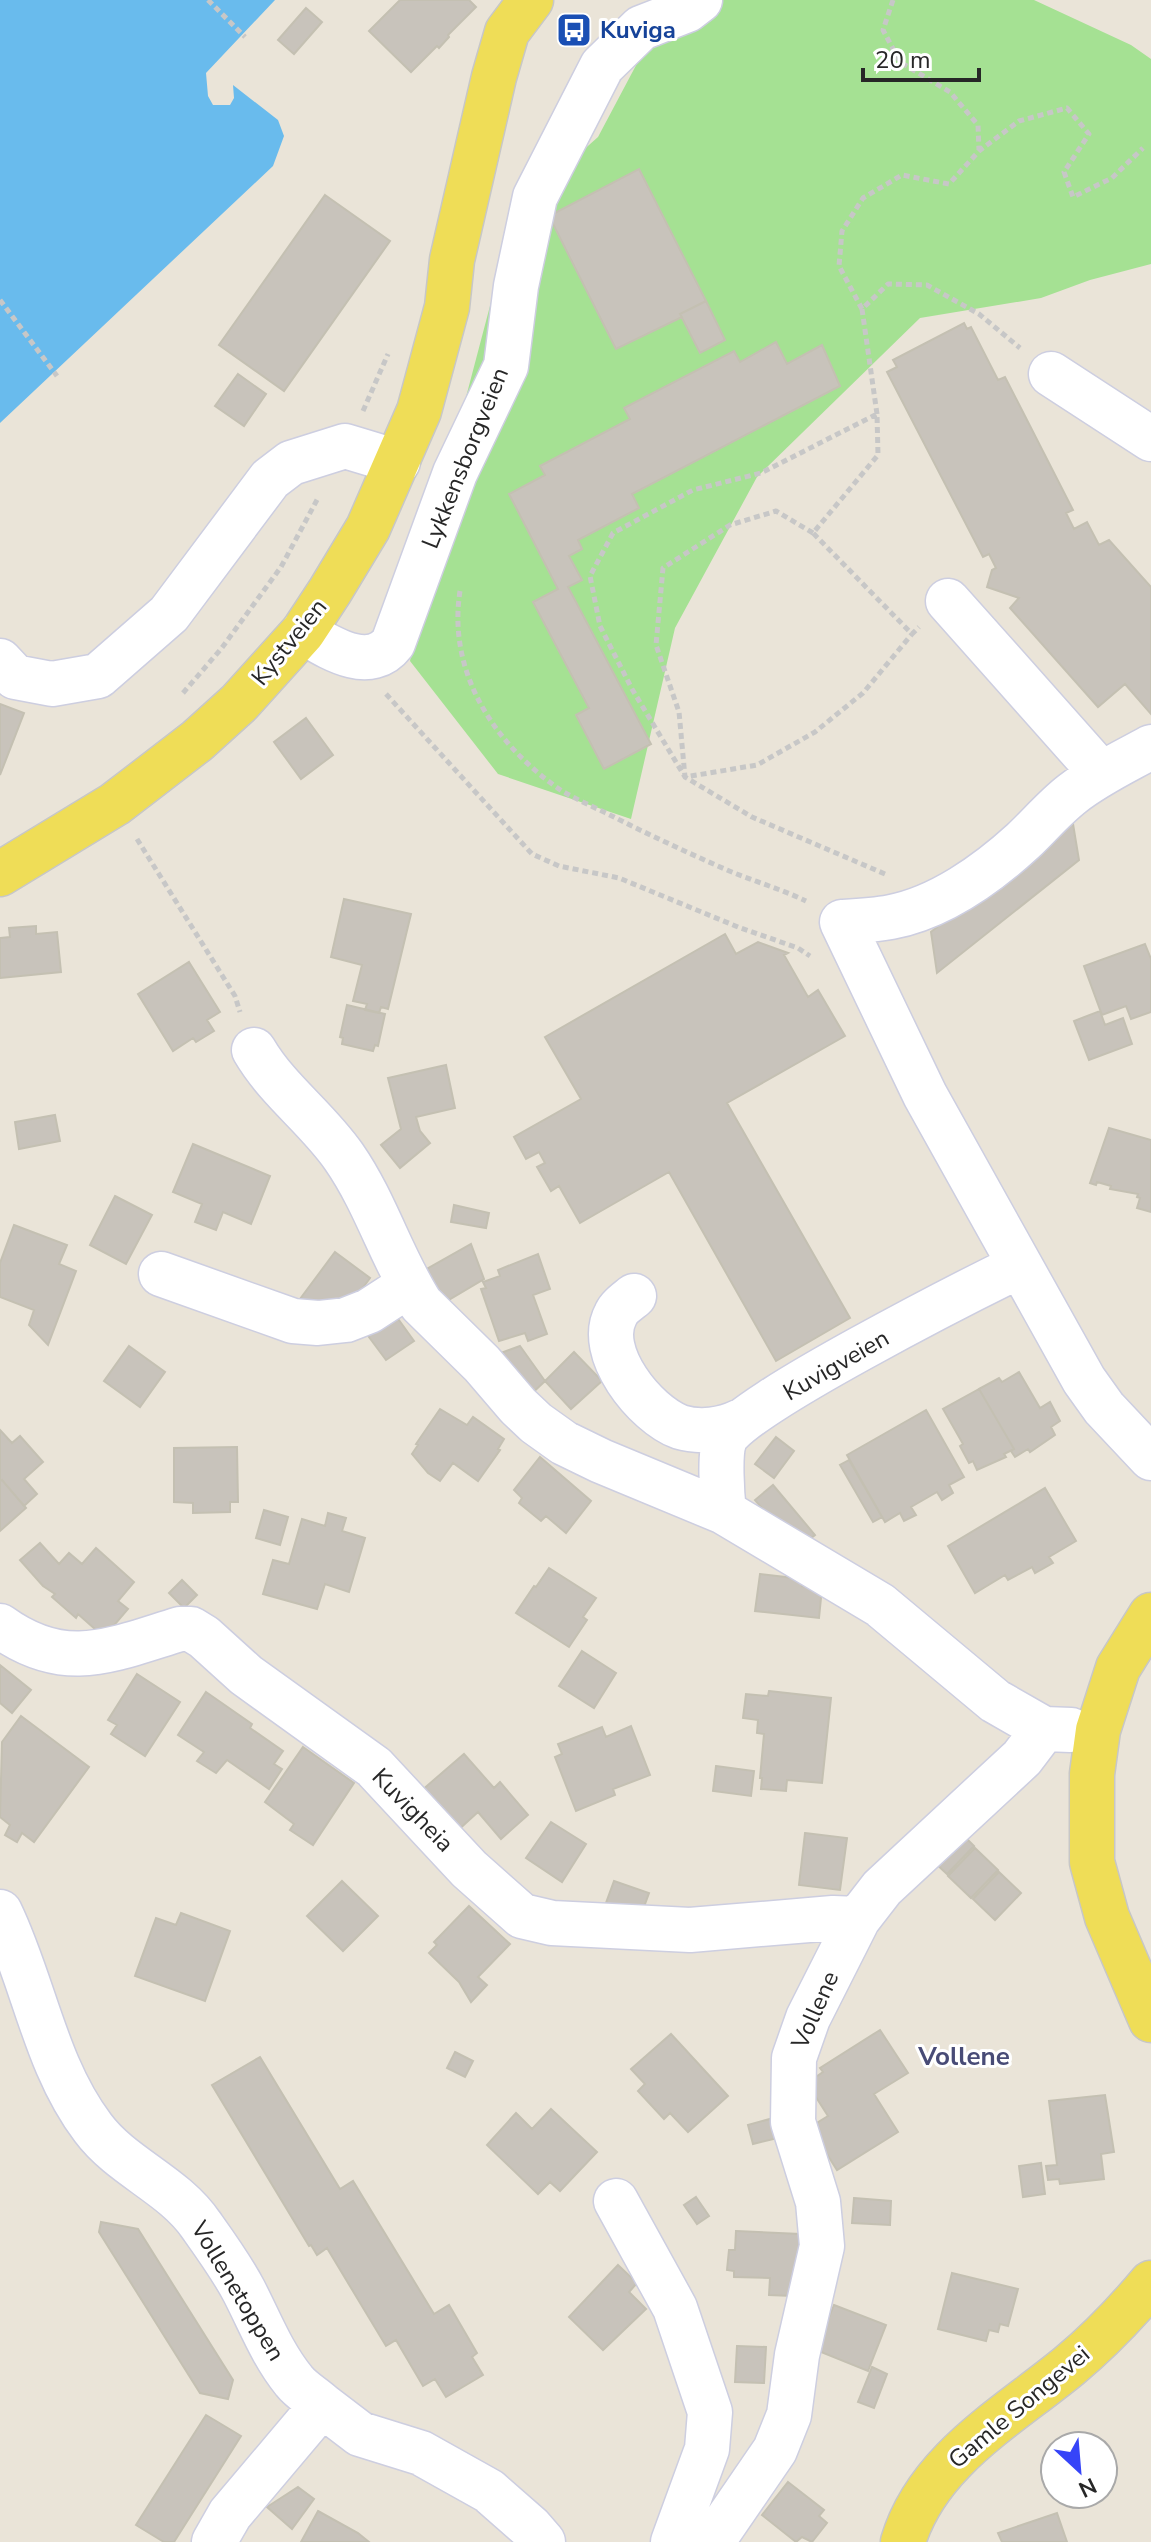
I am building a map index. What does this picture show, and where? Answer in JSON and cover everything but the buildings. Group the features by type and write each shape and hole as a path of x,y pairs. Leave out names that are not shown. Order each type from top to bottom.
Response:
{"main road":[{"name":"Kystveien","path":"0,874 115,804 197,741 239,703 303,632 368,528 422,399 447,307 452,260 494,77 507,32 531,0"},
{"name":"Kystveien","path":"447,307 471,263 542,0"},
{"path":"1151,1615 1118,1668 1098,1730 1092,1774 1092,1862 1107,1917 1151,2020"},
{"name":"Gamle Songevei","path":"903,2542 911,2516 940,2474 978,2436 1069,2365 1119,2321 1151,2283"}],"street":[{"name":"Lykkensborgveien","path":"367,659 386,652 393,643 455,473 506,366 516,286 535,197 583,101 602,66 641,28 687,10 700,0"},
{"path":"1051,374 1151,439"},
{"path":"0,661 15,677 52,684 98,676 169,614 270,479 291,463 345,446 398,462"},
{"path":"948,601 1101,773"},
{"path":"303,632 339,652 367,659"},
{"path":"1151,747 1101,773 1069,796 1020,843 977,877 942,897 921,908 891,917 842,922 925,1095 1084,1380 1104,1408 1151,1458"},
{"path":"254,1050 268,1074 343,1155 378,1218 409,1285 434,1319 482,1364 536,1423 564,1443 601,1461 724,1512 880,1605 995,1701 1044,1729 1098,1730"},
{"name":"Kuvigveien","path":"741,1421 838,1362 1019,1266"},
{"path":"161,1274 293,1321 318,1323 346,1320 369,1311 409,1285"},
{"path":"634,1296 616,1313 610,1337 626,1382 660,1416 681,1427 706,1430 741,1421"},
{"path":"724,1512 721,1488 725,1439 741,1421"},
{"name":"Kuvigheia","path":"0,1626 35,1647 79,1655 111,1650 180,1629 191,1629 246,1675 374,1767 469,1869 522,1916 552,1923 690,1930 833,1918 858,1919"},
{"name":"Vollene","path":"712,2542 775,2450 789,2415 797,2355 822,2246 818,2202 793,2122 794,2058 808,2018 858,1919 882,1888 1022,1758 1044,1729"},
{"name":"Vollenetoppen","path":"0,1912 58,2069 74,2100 94,2131 112,2149 171,2194 199,2221 243,2289 266,2339 295,2383 360,2434 421,2453 489,2491 543,2542"},
{"path":"616,2201 675,2308 710,2412 707,2449 673,2542"},
{"path":"214,2542 230,2514 322,2405"}],"path":[{"path":"208,0 245,37"},
{"path":"893,0 883,30 900,62 950,92 978,125 979,151"},
{"path":"813,533 878,455 877,414 862,309 839,266 842,231 863,198 902,175 949,184 979,151 1019,121 1067,108 1089,134 1064,172 1073,197 1112,178 1143,148"},
{"path":"862,309 888,284 927,285 979,314 1051,374"},
{"path":"0,300 57,376"},
{"path":"877,414 761,473 693,490 613,533 590,576 600,626 632,689 685,777 752,817 942,897"},
{"path":"685,777 679,712 656,645 663,568 730,525 776,511 813,533 912,634"},
{"path":"462,579 458,626 463,658 485,715 505,742 563,791 729,871 804,899 842,922"},
{"path":"685,777 757,765 815,732 863,693 912,634 948,601"},
{"path":"367,659 377,685 532,854 559,866 619,878 798,948 811,957"},
{"path":"115,804 235,996 254,1050"}],"green space":[{"path":"677,0 1034,0 1131,45 1151,59 1151,264 1090,280 1041,298 920,318 757,477 675,628 631,819 498,774 410,661 456,435 515,211 598,137 668,5"}],"water":[{"path":"0,0 275,0 206,73 208,96 213,105 230,105 234,98 233,85 278,120 284,136 273,166 0,423"}],"place":[{"name":"Kuviga","path":"574,30"}],"district":[{"name":"Vollene","path":"964,2056"}]}
